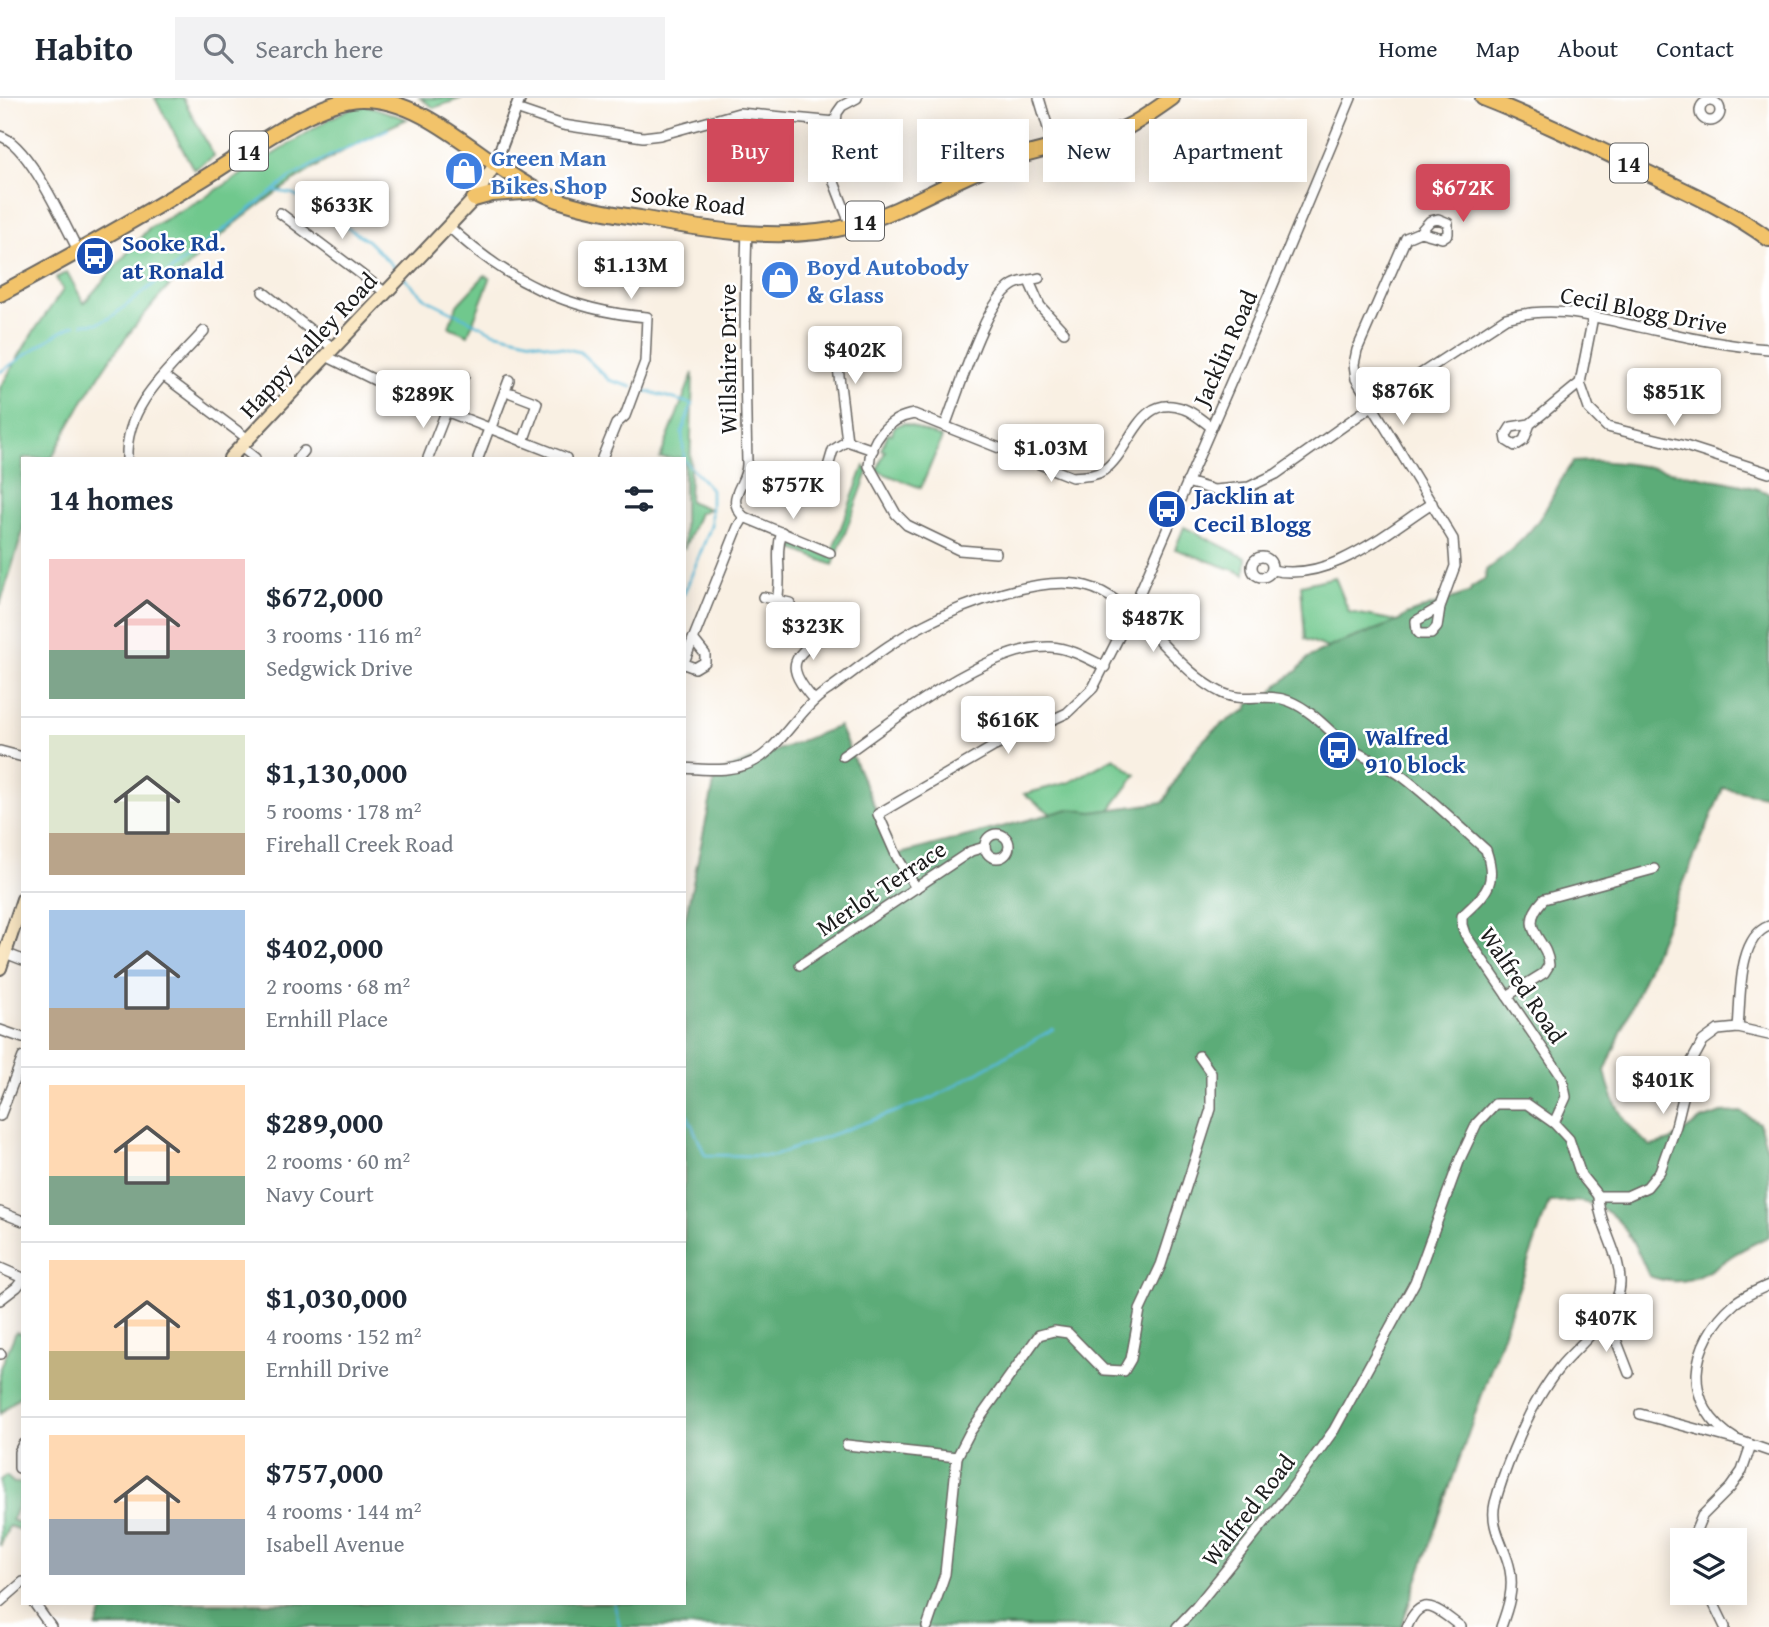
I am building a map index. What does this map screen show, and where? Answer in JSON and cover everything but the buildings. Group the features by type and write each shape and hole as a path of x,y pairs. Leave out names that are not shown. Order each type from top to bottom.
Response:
{"main road":[{"name":"Sooke Road","path":"0,295 79,252 297,120 330,104 358,98 401,104 423,114 538,191 559,200 613,214 695,227 777,234 812,234 851,226 994,164 1043,151"},
{"name":"Sooke Road","path":"1135,122 1172,98"},
{"name":"14","path":"1483,98 1521,113 1724,210 1769,239"},
{"name":"Happy Valley Road","path":"231,457 474,199 495,163"},
{"path":"474,199 492,194 538,191"},
{"path":"0,968 21,905"}],"street":[{"path":"836,119 842,106 857,98"},
{"path":"1040,98 1046,119"},
{"name":"Jacklin Road","path":"916,888 897,857 878,814 993,747 1067,713 1093,688 1131,613 1351,98"},
{"path":"495,163 518,103 563,125 638,137 660,135 739,113 808,119"},
{"path":"0,135 8,138 27,156 79,252"},
{"path":"835,182 851,226"},
{"path":"280,213 386,293"},
{"path":"448,226 507,274 567,302 621,315 648,317 645,362 625,416 616,424 602,457"},
{"name":"Willshire Drive","path":"744,517 738,512 735,499 747,469 744,320 747,231"},
{"path":"1420,232 1406,239 1357,350 1354,364 1356,379 1453,538 1455,566 1440,607"},
{"path":"945,426 988,316 999,298 1013,286 1034,279 1040,306 1065,332"},
{"path":"263,292 330,352 384,386 563,457"},
{"name":"Cecil Blogg Drive","path":"1187,482 1214,490 1249,487 1276,474 1373,405 1506,318 1527,312 1549,310 1731,346 1769,349"},
{"path":"1593,317 1580,383 1589,409 1607,427 1685,446 1769,474"},
{"path":"127,457 127,439 135,414 204,331"},
{"path":"834,335 847,441"},
{"path":"164,376 244,443 254,457"},
{"path":"436,408 448,378 464,376"},
{"path":"478,457 509,380"},
{"path":"1530,424 1580,383"},
{"path":"511,393 537,403 523,442"},
{"path":"996,553 959,551 901,520 870,471 869,460 887,425 899,416 914,414 1072,477 1091,476 1104,470 1118,456 1142,418 1155,409 1168,406 1183,408 1211,427"},
{"path":"428,457 446,412"},
{"path":"847,441 873,450"},
{"path":"822,487 833,450 847,441"},
{"path":"1272,569 1296,573 1331,566 1432,503"},
{"path":"686,658 744,517 830,553"},
{"path":"777,600 777,551 782,532"},
{"name":"Walfred Road","path":"686,768 720,769 753,762 767,752 814,700 924,625 993,597 1041,586 1085,585 1108,595 1131,613 1206,684 1226,695 1246,698 1269,696 1289,700 1304,708 1350,748 1401,775 1486,850 1492,866 1491,879 1486,892 1462,916 1462,925 1465,934 1562,1077 1566,1097 1554,1123 1527,1104 1495,1104 1477,1123 1460,1159 1415,1282 1334,1430 1289,1492 1177,1627"},
{"path":"763,597 790,603"},
{"path":"814,700 797,680 794,668 798,655 830,629"},
{"path":"686,664 695,668 705,662 705,654 693,639"},
{"path":"843,755 956,678 1015,653 1032,648 1067,650 1105,667"},
{"path":"0,751 21,756"},
{"name":"Merlot Terrace","path":"800,965 971,851 985,847"},
{"path":"1507,996 1544,973 1549,965 1548,956 1532,929 1533,915 1544,900 1654,869"},
{"path":"1738,1028 1746,953 1756,933 1769,926"},
{"path":"5,953 21,959"},
{"path":"1598,1196 1627,1196 1647,1188 1660,1171 1676,1126 1692,1061 1703,1041 1718,1030 1738,1028 1769,1035"},
{"path":"0,1030 21,1037"},
{"path":"927,1627 945,1574 957,1457 970,1432 1039,1335 1054,1331 1068,1333 1104,1370 1124,1371 1131,1359 1140,1310 1161,1265 1211,1109 1211,1073 1199,1056"},
{"path":"0,1116 21,1062"},
{"path":"1501,1627 1509,1606 1512,1587 1510,1567 1496,1533 1494,1505 1522,1429 1538,1400 1559,1368 1610,1312 1618,1298 1620,1284 1618,1268 1599,1214 1598,1196 1581,1175 1569,1139 1554,1123"},
{"path":"0,1212 21,1220"},
{"path":"0,1268 21,1278"},
{"path":"0,1300 21,1282"},
{"path":"1737,1440 1710,1418 1696,1380 1698,1358 1706,1336 1720,1317 1738,1301 1769,1284"},
{"path":"1600,1323 1615,1336 1629,1373"},
{"path":"1640,1414 1769,1451"},
{"path":"1697,1528 1702,1516 1730,1488 1742,1471 1751,1444"},
{"path":"846,1445 957,1457"},
{"path":"19,1468 21,1448"},
{"path":"0,1602 21,1585"},
{"path":"35,1605 51,1627"},
{"path":"1714,1605 1725,1627"},
{"path":"1407,1627 1412,1614 1426,1606 1434,1608 1461,1627"}],"green space":[{"path":"155,98 183,98 214,156 194,170"},
{"path":"420,98 462,98 434,108"},
{"path":"361,103 407,119 348,148 294,180 244,216 198,256 156,300 118,348 83,401 53,457 21,457 21,537 0,605 0,388 32,334 63,290 56,278 67,272 84,303 149,228 204,198 329,119"},
{"path":"485,275 490,279 468,335 449,327 457,305"},
{"path":"693,373 689,501 709,509 699,513 686,544 686,457 660,457"},
{"path":"904,423 942,438 921,488 877,471 885,451 881,450 888,433 892,434 894,427"},
{"path":"1573,462 1621,463 1738,484 1769,493 1769,797 1723,788 1605,1071 1620,1113 1633,1130 1651,1146 1670,1141 1701,1120 1721,1113 1741,1112 1759,1123 1769,1155 1769,1236 1695,1278 1663,1280 1649,1276 1632,1240 1608,1212 1582,1202 1549,1202 1401,1627 96,1627 105,1605 686,1605 686,915 716,774 839,726 896,855 1069,809 1092,812 1164,802 1188,759 1206,737 1231,718 1247,710 1249,704 1269,696 1308,658 1334,645 1399,621 1406,615 1470,592 1471,588 1485,579 1486,570 1530,531"},
{"path":"864,466 868,472 833,565 793,549 787,540 830,557"},
{"path":"1184,527 1246,558 1245,574 1175,549"},
{"path":"1335,577 1349,612 1408,623 1384,670 1305,639 1301,585"},
{"path":"1114,758 1136,775 1087,840 1024,794 1070,782"},
{"path":"16,1332 21,1333 21,1395 0,1414 0,1369"},
{"path":"6,1476 14,1483 21,1483 21,1497 12,1520 21,1523 21,1530 9,1526 0,1546 0,1480"}],"waterway":[{"path":"83,324 98,323 110,318 290,178 388,129"},
{"path":"276,191 293,194 367,240 400,273"},
{"path":"404,278 426,299 493,332 580,352 609,380 632,387"},
{"path":"0,372 75,325"},
{"path":"639,389 692,404 682,432 684,457"},
{"path":"686,462 711,489 711,526 686,589"},
{"path":"686,1112 705,1155 773,1156 933,1098 1053,1029"},
{"path":"614,1605 620,1627"}],"place":[{"name":"Green Man Bikes Shop","path":"464,171"},
{"name":"Sooke Rd. at Ronald","path":"95,256"},
{"name":"Boyd Autobody & Glass","path":"780,280"},
{"name":"Jacklin at Cecil Blogg","path":"1167,509"},
{"name":"Walfred 910 block","path":"1338,750"}]}
